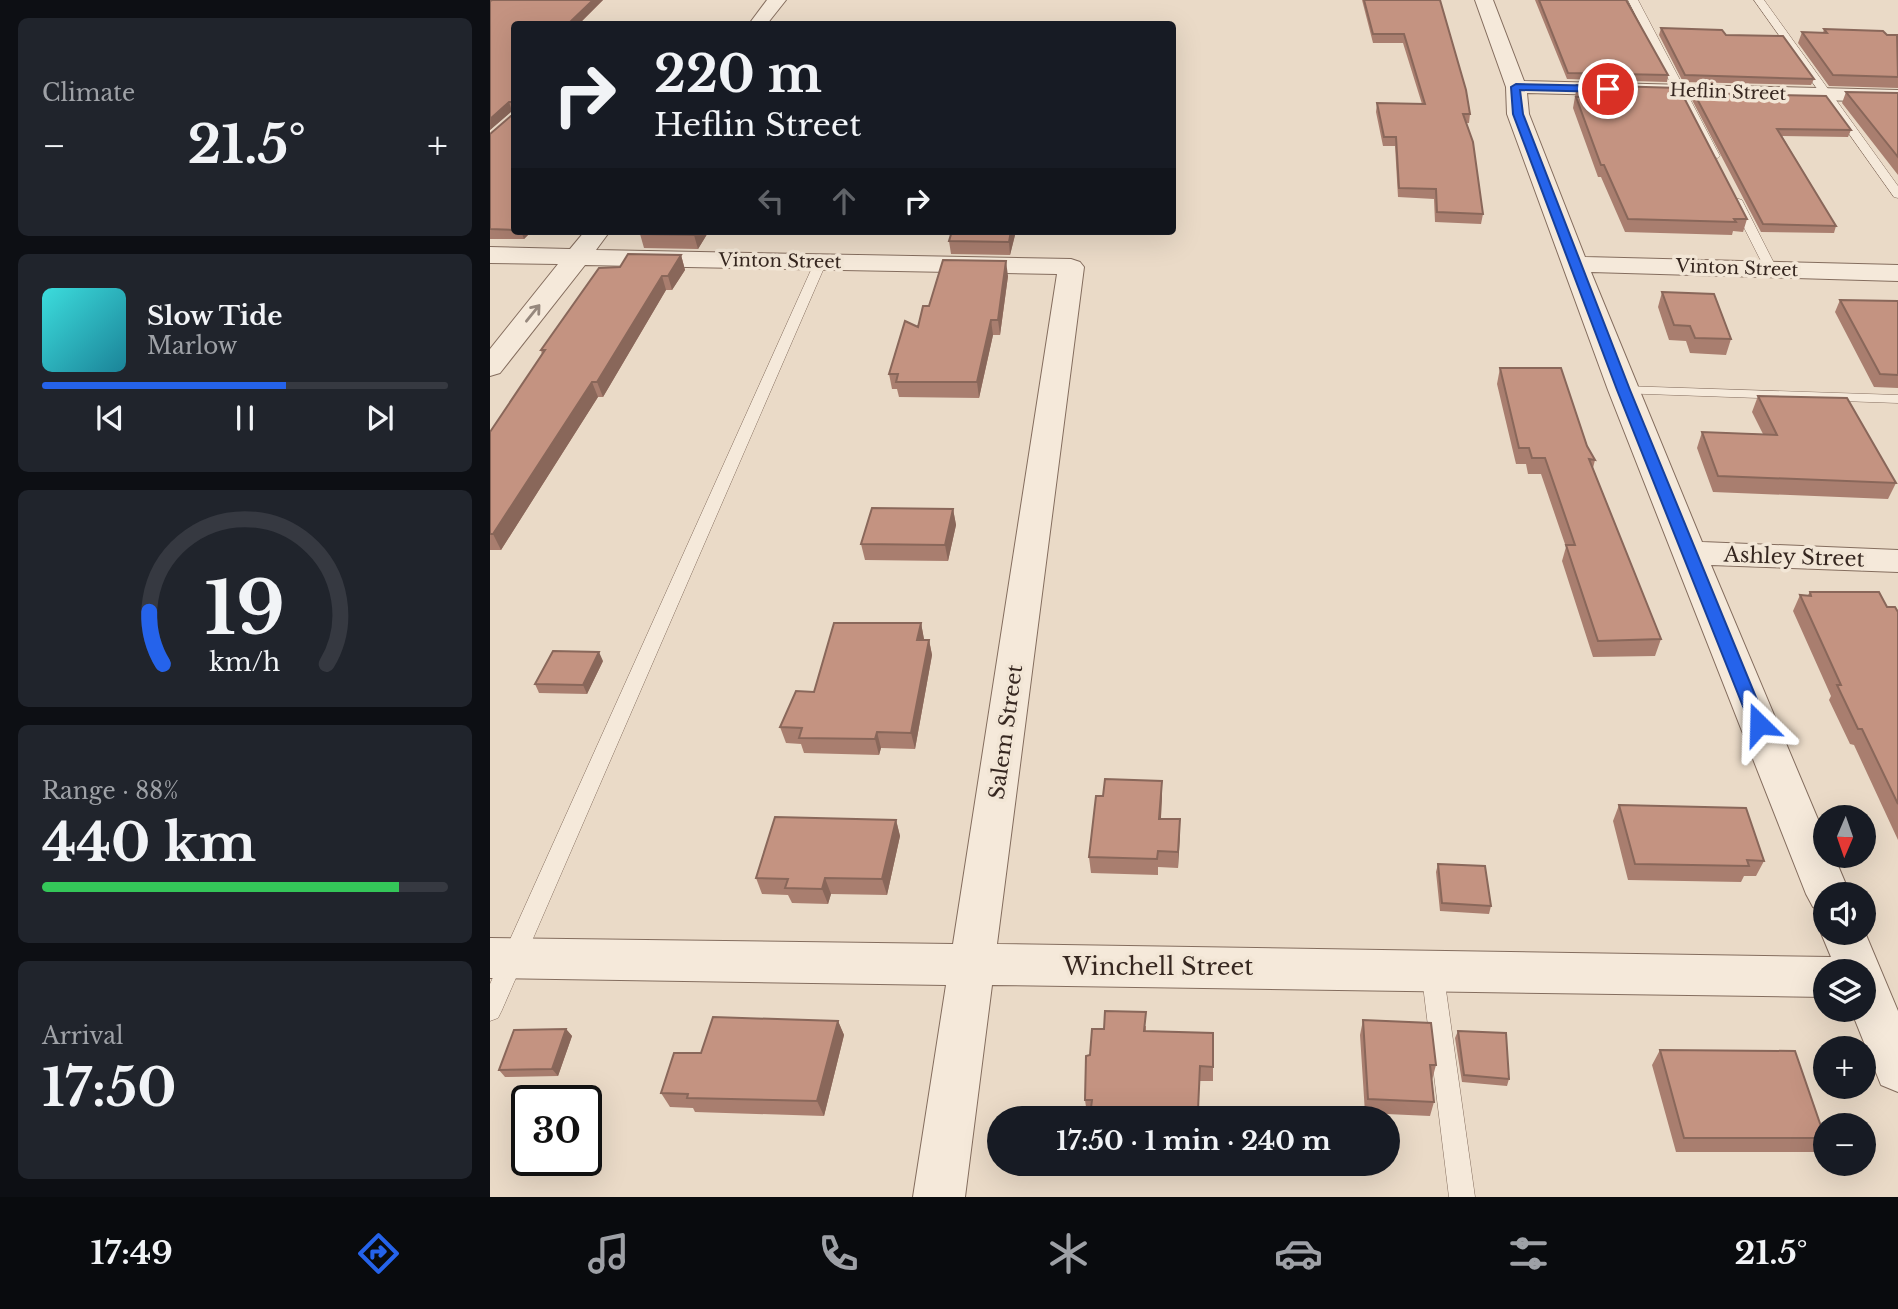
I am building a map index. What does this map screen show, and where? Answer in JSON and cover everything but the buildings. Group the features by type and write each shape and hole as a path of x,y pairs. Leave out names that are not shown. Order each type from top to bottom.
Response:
{"street":[{"path":"760,21 777,0"},
{"path":"1485,0 1516,87 1518,114 1623,390 1823,882"},
{"name":"Heflin Street","path":"1516,87 1898,96"},
{"path":"490,367 595,235"},
{"name":"Vinton Street","path":"490,255 1070,267"},
{"name":"Vinton Street","path":"1577,264 1898,273"},
{"name":"Salem Street","path":"939,1197 1070,267"},
{"name":"Ashley Street","path":"1690,553 1898,561"},
{"name":"Winchell Street","path":"501,958 1813,976"},
{"path":"1876,1006 1898,1069"}],"lane":[{"path":"1633,0 1722,172"},
{"path":"1759,0 1898,194"},
{"path":"1728,184 1771,269"},
{"path":"490,1010 501,958 821,261"},
{"path":"1623,390 1898,399"},
{"path":"1432,969 1462,1197"}],"route":[{"path":"1608,89 1516,87 1518,114 1623,390 1759,724"}]}
